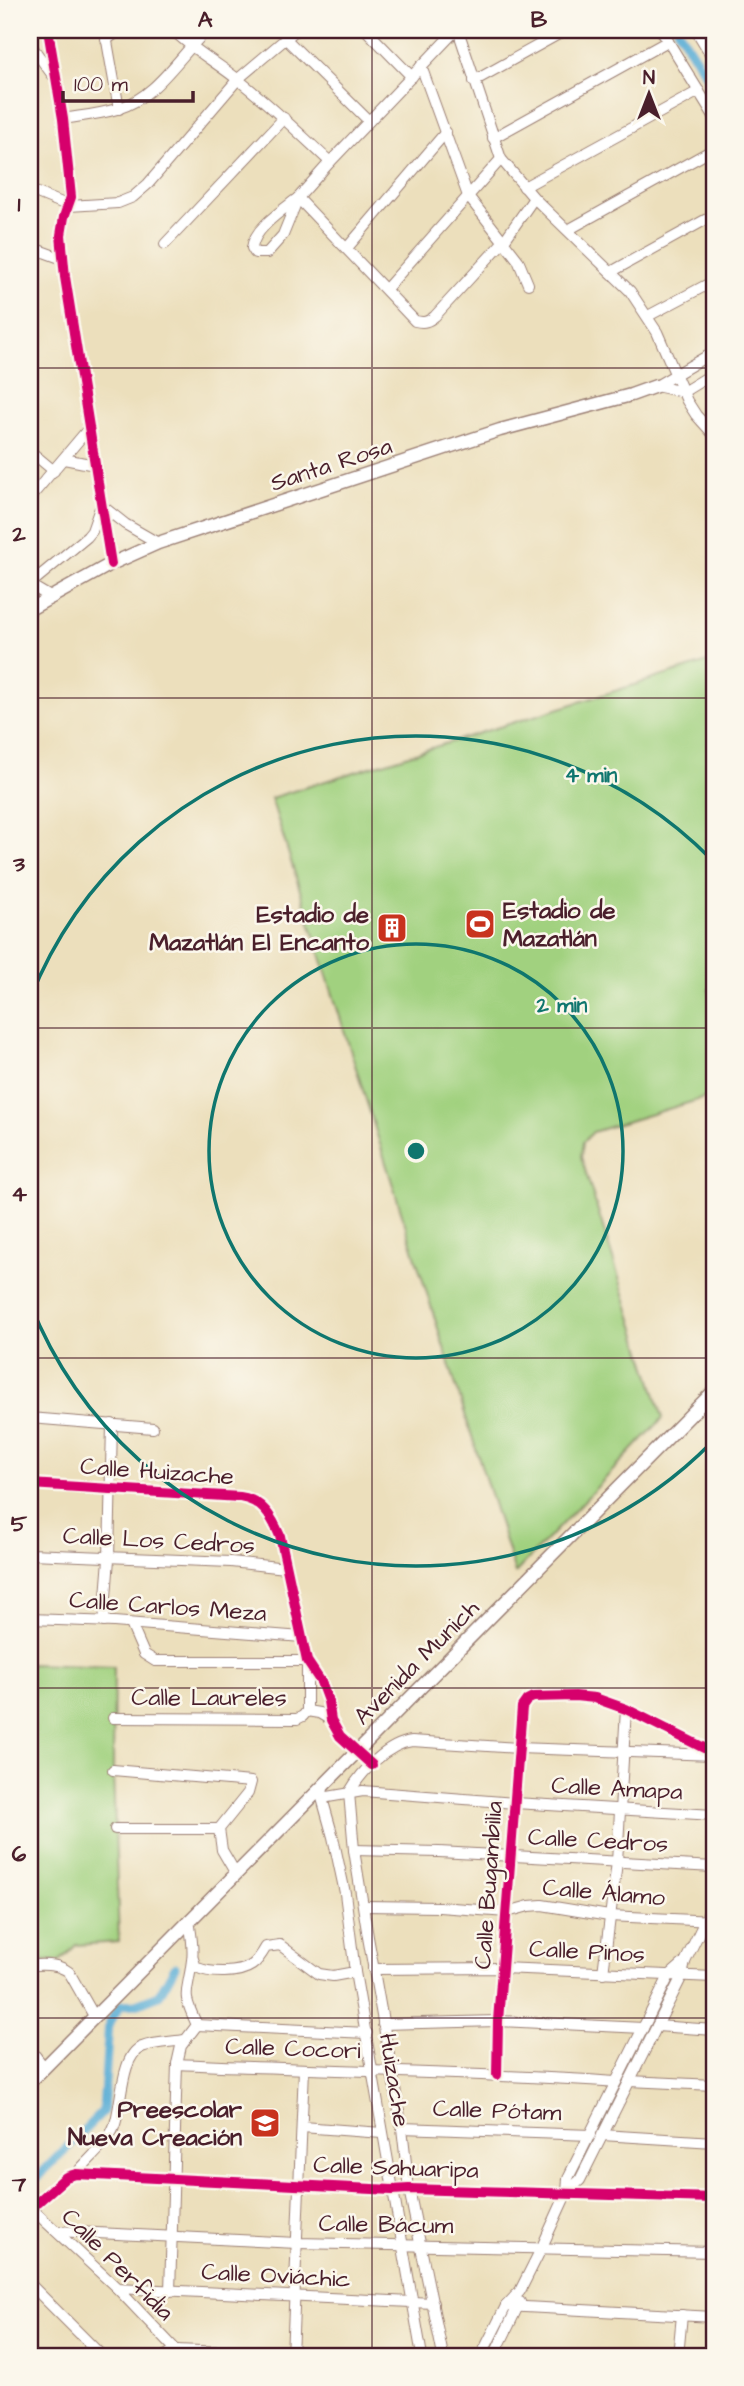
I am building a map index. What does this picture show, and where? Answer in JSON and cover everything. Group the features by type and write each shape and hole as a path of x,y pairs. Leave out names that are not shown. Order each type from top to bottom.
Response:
{"main road":[{"name":"Santa Rosa","path":"32,606 52,598 111,564 158,543 500,430 656,386"},
{"name":"Avenida Munich","path":"30,2082 189,1920 323,1792 356,1752 714,1391"}],"street":[{"path":"48,30 63,120 71,197 62,227 63,259 111,564"},
{"path":"119,109 105,35 120,30"},
{"path":"173,30 189,46 238,79 330,162"},
{"path":"63,120 119,109 140,98 160,81 189,46 207,30"},
{"path":"30,190 69,206 118,204 134,197 238,79 296,30"},
{"path":"366,30 412,77"},
{"path":"474,81 566,30"},
{"path":"661,30 714,116"},
{"path":"696,30 714,60"},
{"path":"298,198 283,236 267,253 255,253 252,248 253,241 268,224 298,198 412,77 451,31 474,81 501,159 523,187 630,291 657,331 682,392 696,415 714,435"},
{"path":"285,38 369,121"},
{"path":"493,138 668,41"},
{"path":"30,44 57,81"},
{"path":"421,65 468,196 518,260 528,284"},
{"path":"523,187 699,91"},
{"path":"165,244 284,118"},
{"path":"347,248 446,132"},
{"path":"568,230 714,149"},
{"path":"386,289 501,159"},
{"path":"298,198 415,321 429,322 504,241 534,198"},
{"path":"611,272 714,215"},
{"path":"30,247 63,259"},
{"path":"648,316 714,281"},
{"path":"656,386 714,352"},
{"path":"656,386 682,392 714,373"},
{"path":"30,498 89,428"},
{"path":"30,451 54,471"},
{"path":"64,458 95,465"},
{"path":"102,505 125,524 158,543"},
{"path":"52,598 30,584 87,537 102,505"},
{"path":"30,1418 153,1428"},
{"path":"104,1622 109,1559 112,1424"},
{"name":"Calle Huizache","path":"30,1484 251,1499 260,1505 274,1521 280,1536 307,1661 321,1682 331,1720 341,1736 372,1765"},
{"name":"Calle Los Cedros","path":"30,1555 231,1562 286,1568"},
{"name":"Calle Carlos Meza","path":"30,1619 302,1637"},
{"path":"131,1624 144,1654 155,1661 307,1661 305,1714 319,1713 331,1720"},
{"name":"Calle Bugambilia","path":"497,2075 498,2021 522,1707 533,1697 575,1696 595,1698 626,1709"},
{"path":"603,1973 617,1862 626,1709 714,1754"},
{"name":"Calle Laureles","path":"113,1718 297,1720 305,1714"},
{"path":"349,1793 372,1765 400,1743 412,1741 625,1753 714,1754"},
{"path":"113,1770 248,1780 251,1785 248,1793 219,1829 222,1850 236,1874"},
{"name":"Calle Amapa","path":"323,1792 363,1791 714,1815"},
{"name":"Huizache","path":"323,1792 345,1893 355,1972 422,2356"},
{"name":"Huizache","path":"349,1793 354,1850 373,1969 420,2245 443,2356"},
{"path":"115,1829 219,1829"},
{"path":"333,1837 353,1834"},
{"name":"Calle Cedros","path":"354,1850 714,1867"},
{"path":"345,1893 362,1893"},
{"path":"481,2356 506,2306 520,2291 567,2192 580,2180 616,2082 669,1976 685,1962 710,1921 714,1902"},
{"name":"Calle Álamo","path":"364,1906 507,1912 542,1905 610,1916 710,1921"},
{"path":"189,1920 193,1959 196,1967 204,1970 243,1970 256,1962 266,1947 280,1945 319,1974 333,1976 355,1972"},
{"path":"193,1959 185,1991 186,2001 197,2025"},
{"path":"597,2135 657,2026 682,1976 685,1962"},
{"path":"30,1965 53,1965 69,1972 94,2016"},
{"name":"Calle Pinos","path":"373,1969 502,1968 714,1978"},
{"path":"383,2024 498,2021 643,2028"},
{"path":"197,2025 367,2033"},
{"path":"170,2291 177,2064 181,2046 197,2025"},
{"path":"657,2026 714,2030"},
{"path":"30,2208 66,2177 76,2174 108,2139 115,2126 129,2061 134,2052 142,2047 185,2040"},
{"path":"30,2049 44,2067"},
{"name":"Calle Cocori","path":"177,2064 497,2075 616,2082"},
{"path":"292,2356 304,2070"},
{"path":"629,2081 714,2085"},
{"path":"302,2127 382,2133"},
{"name":"Calle Pótam","path":"402,2128 714,2142"},
{"name":"Calle Sahuaripa","path":"76,2174 392,2190 567,2192 714,2198"},
{"name":"Calle Perfidia","path":"30,2208 117,2288 176,2350"},
{"name":"Calle Bácum","path":"56,2231 297,2243 714,2252"},
{"path":"30,2284 102,2356"},
{"name":"Calle Oviáchic","path":"117,2288 433,2303"},
{"path":"494,2356 519,2305 520,2291"},
{"path":"506,2306 714,2317"},
{"path":"678,2356 682,2315"},
{"path":"165,2356 176,2350 324,2356"}],"green space":[{"path":"714,660 714,987 709,989 714,1004 714,1095 593,1132 583,1142 581,1157 663,1418 515,1573 271,798"},
{"path":"30,1664 114,1667 113,1770 119,1942 76,1945 60,1961 30,1961"}],"waterway":[{"path":"678,30 714,88"},
{"path":"30,2185 103,2111 109,2022 121,2005 136,2004 159,1995 175,1967"}],"cycle path":[{"path":"48,30 63,119 71,197 61,235 65,277 111,564"},
{"path":"30,1484 240,1497 260,1506 270,1516 280,1536 307,1661 321,1682 331,1720 340,1736 372,1765"},
{"path":"497,2075 498,2021 522,1707 533,1697 595,1698 626,1709 714,1753"},
{"path":"30,2209 66,2177 76,2174 392,2190 714,2198"}],"place":[{"name":"Estadio de Mazatlán","path":"480,924"},
{"name":"Estadio de Mazatlán El Encanto","path":"392,928"},
{"name":"Preescolar Nueva Creación","path":"265,2123"}]}
